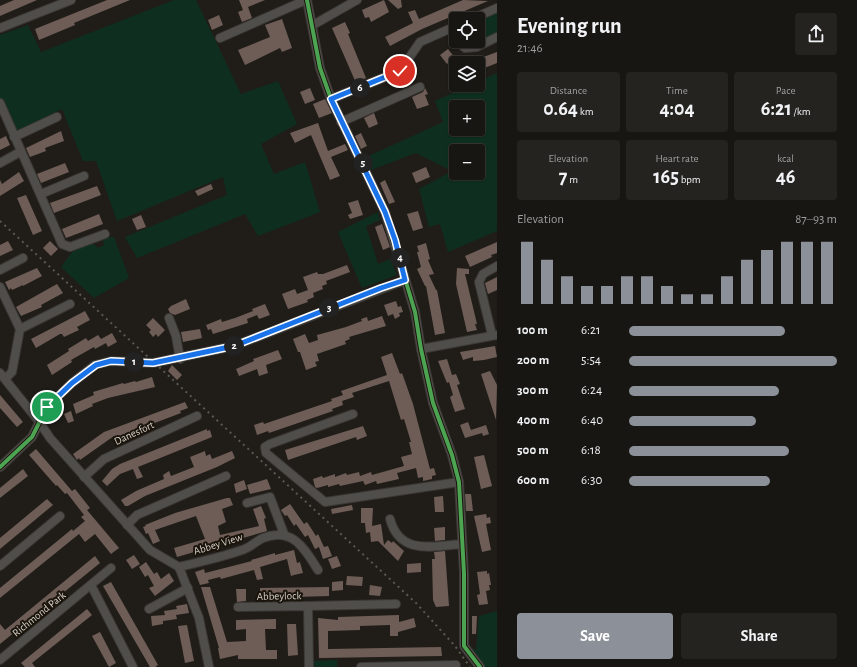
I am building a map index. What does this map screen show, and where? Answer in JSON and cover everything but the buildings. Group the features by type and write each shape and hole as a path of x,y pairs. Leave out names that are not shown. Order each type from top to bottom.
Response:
{"street":[{"path":"0,28 71,0"},
{"path":"220,38 307,0 320,68 341,122 368,173 385,212 395,240 415,312 421,349 433,403 452,455 459,482 464,574 464,646 480,667"},
{"path":"313,25 357,0"},
{"path":"485,13 497,8"},
{"path":"331,99 400,71 420,42 449,29"},
{"path":"485,43 497,37"},
{"path":"341,122 420,87"},
{"path":"0,104 62,244 70,247 105,234"},
{"path":"14,137 57,117"},
{"path":"0,163 20,152"},
{"path":"41,194 84,176"},
{"path":"0,270 23,258"},
{"path":"421,349 494,335 479,282 482,274 497,266"},
{"path":"0,467 32,437 47,407 72,383 96,365 111,361 153,363 180,359 234,346 405,280"},
{"path":"0,287 20,329 12,372 2,376 40,422 50,438 150,550 179,568 199,618 208,667"},
{"path":"20,329 70,304"},
{"path":"169,318 176,336 180,359"},
{"path":"353,414 270,444 265,447 266,453 325,502 459,482"},
{"name":"Danesfort","path":"84,477 104,459 197,416"},
{"path":"127,525 137,515 226,476"},
{"path":"246,503 270,497 284,534 295,540 304,549 318,570"},
{"path":"0,566 60,516"},
{"path":"390,518 392,525 402,539 416,548 462,544"},
{"name":"Abbey View","path":"179,568 244,550 263,538 284,534"},
{"name":"Richmond Park","path":"0,660 111,568"},
{"path":"91,585 133,667"},
{"path":"149,609 188,588"},
{"path":"308,606 396,604"},
{"name":"Abbeylock","path":"238,607 308,606 309,667"},
{"path":"361,667 456,665"}],"green space":[{"path":"174,0 196,0 241,94 278,81 297,124 261,144 274,174 305,162 320,212 258,236 245,214 137,258 125,237 227,195 223,177 117,221 96,161 83,161 62,109 16,132 0,98 0,35 28,25 41,52"},
{"path":"497,13 497,34 485,39 485,17"},
{"path":"497,73 497,231 448,252 440,224 429,227 419,189 449,173 449,180 485,180 485,144 449,144 449,170 416,153 371,170 362,159 443,122 435,101 455,92 485,92 485,79"},
{"path":"378,212 380,220 366,226 378,264 390,259 397,275 362,288 338,232"},
{"path":"109,237 114,237 129,278 94,298 61,267 73,251 93,243 98,248 104,245 103,240"},
{"path":"497,611 497,667 483,667 469,647 476,650 479,616"},
{"path":"337,660 337,667 312,667 313,661"}],"railway":[{"path":"0,221 416,603 455,646 470,667"}],"cycle path":[{"path":"307,0 320,68 331,99 385,212 415,312 421,349 433,403 452,455 459,482 464,573 464,646 480,667"},
{"path":"0,467 32,437 47,407 72,383 95,365 111,361 153,363 234,346 405,280"}],"route":[{"path":"47,407 72,383 96,365 111,361 153,363 214,352 234,346 405,280 395,240 385,212 368,173 341,122 331,99 400,71"}]}
